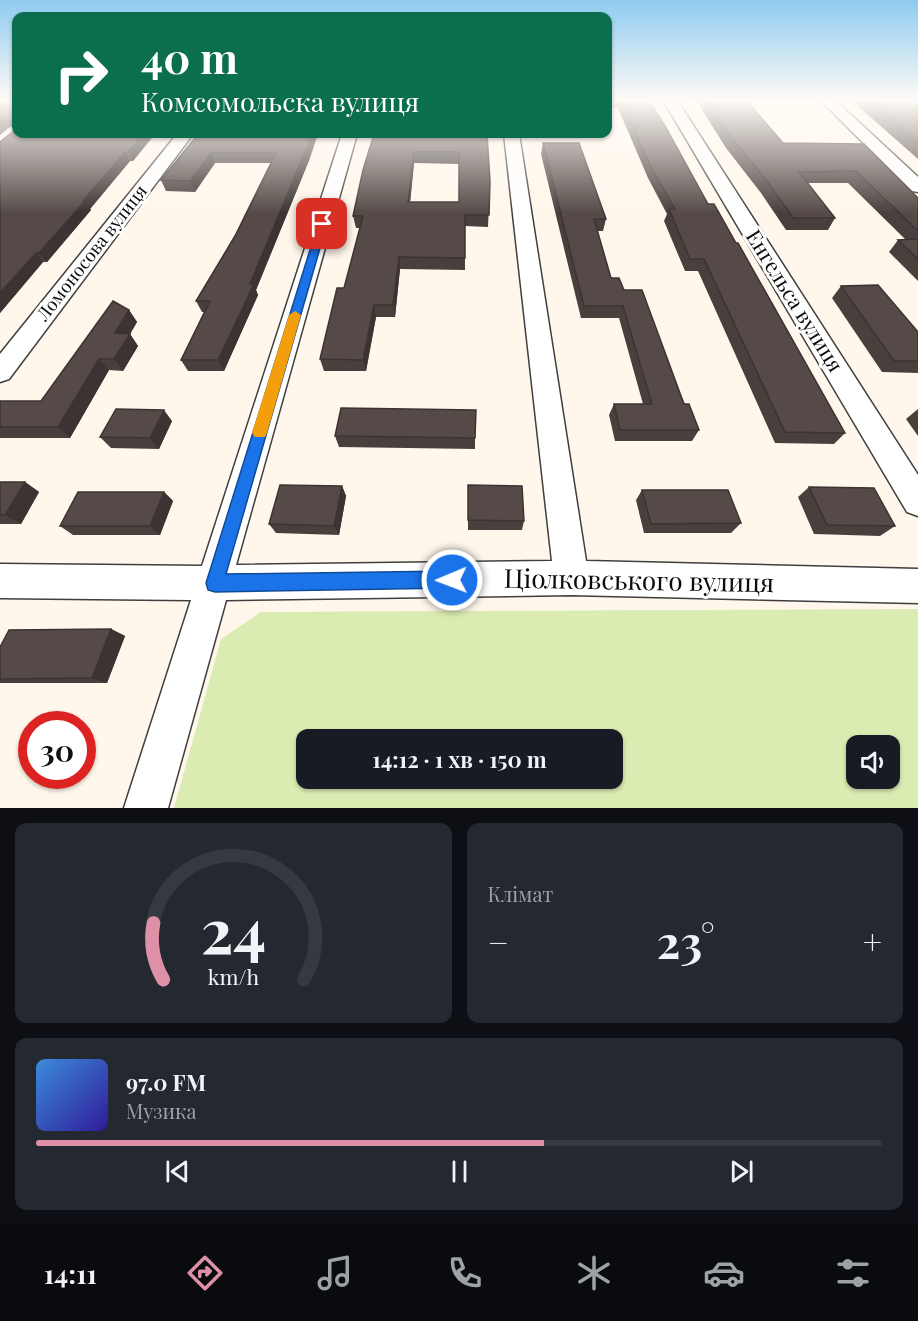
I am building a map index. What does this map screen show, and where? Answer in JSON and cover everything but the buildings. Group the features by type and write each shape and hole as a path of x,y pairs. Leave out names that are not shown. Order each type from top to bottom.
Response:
{"street":[{"name":"Ломоносова вулиця","path":"0,372 181,138"},
{"path":"146,808 348,138"},
{"path":"513,138 571,578"},
{"name":"Енгельса вулиця","path":"693,138 918,502"},
{"path":"866,138 918,187"},
{"name":"Ціолковського вулиця","path":"0,580 215,583 571,578 918,586"}],"green space":[{"path":"918,609 918,808 174,808 221,639 261,612"}],"slow traffic":[{"path":"260,433 295,315"}],"route":[{"path":"322,224 215,583 452,580"}]}
